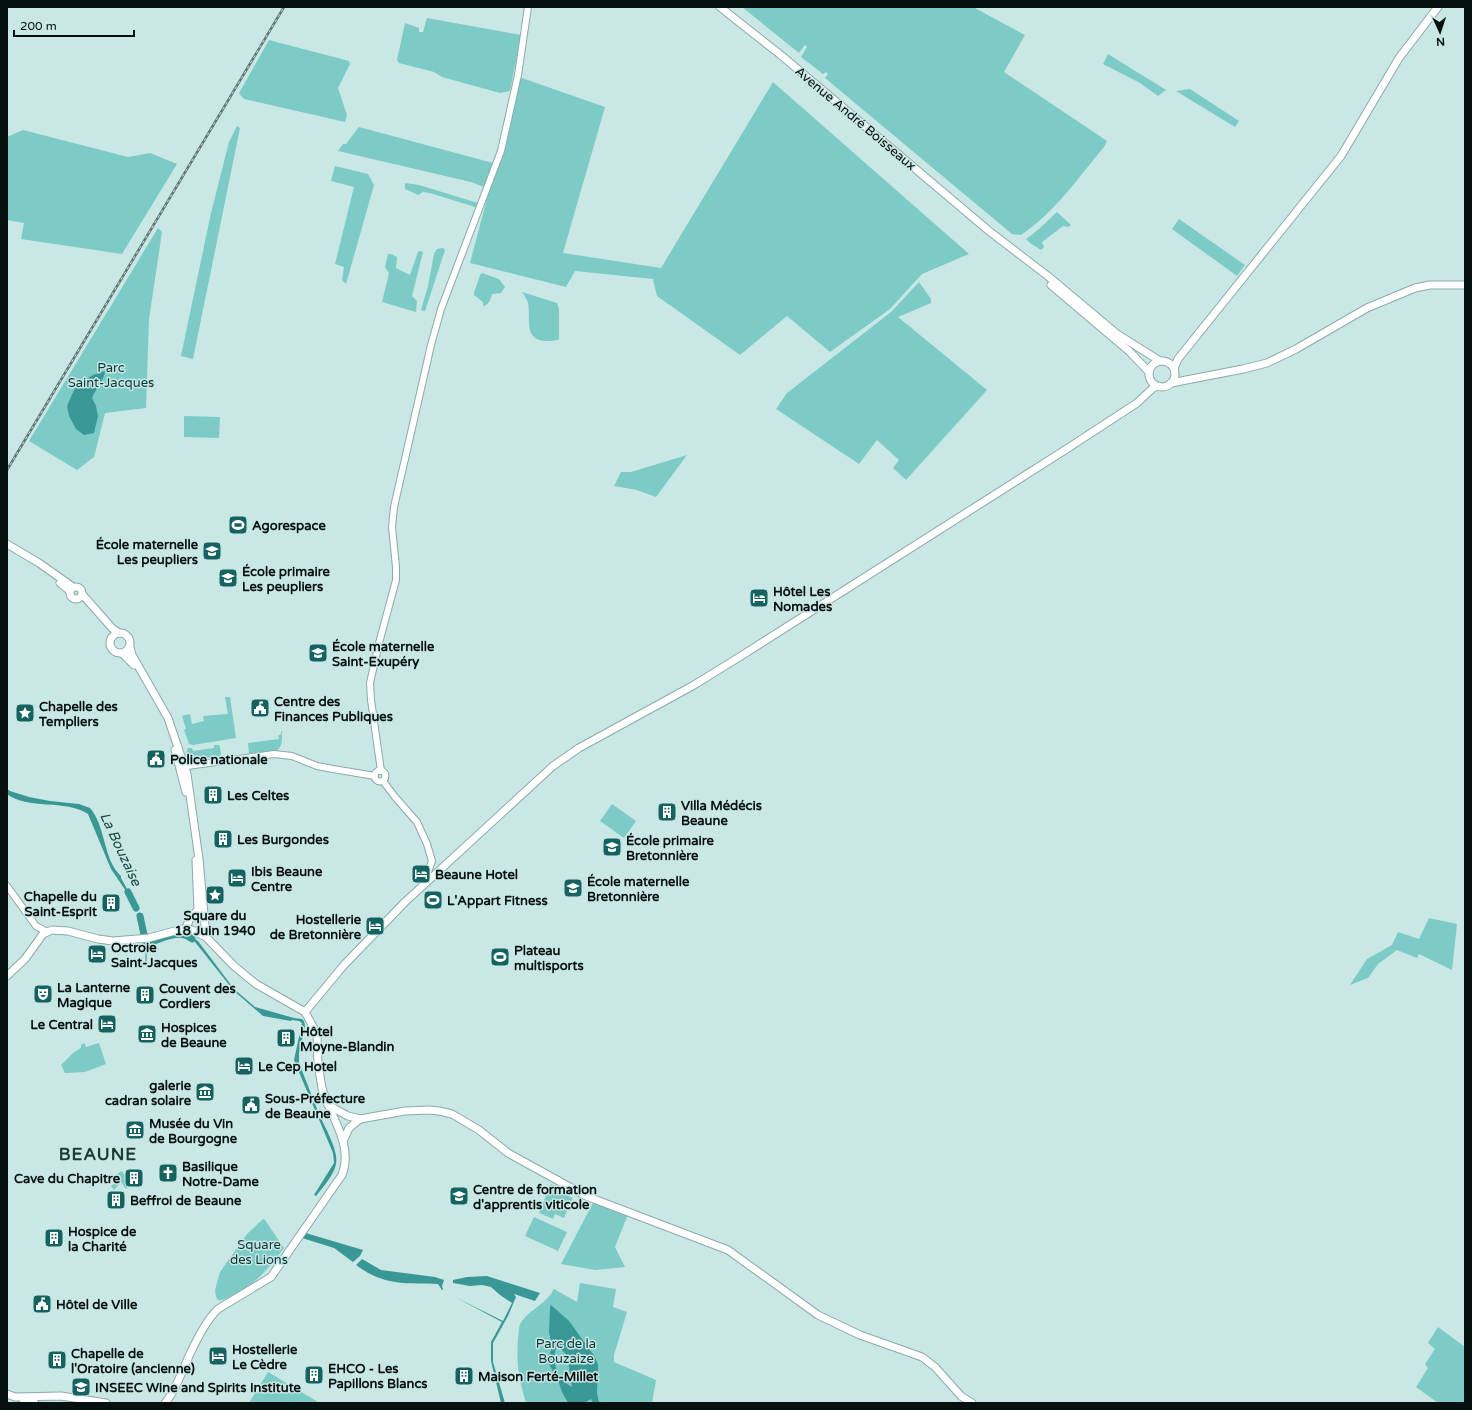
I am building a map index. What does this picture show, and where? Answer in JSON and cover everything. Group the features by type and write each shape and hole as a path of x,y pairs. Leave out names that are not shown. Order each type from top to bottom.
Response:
{"main road":[{"path":"383,781 385,775 381,771 370,683 377,649 396,580 392,516 441,310 501,151 518,75 528,7"},
{"name":"Avenue André Boisseaux","path":"720,7 777,52 989,231 1038,268 1117,334 1162,361"},
{"path":"1171,383 1174,378 1174,370 1178,359 1341,156 1399,58 1438,7"},
{"name":"Avenue André Boisseaux","path":"989,231 1129,351 1150,375"},
{"path":"305,1012 344,965 424,883 564,758 687,689 741,656 1065,450 1136,403 1153,388 1198,377 1250,368 1267,362 1296,349 1367,308 1415,288 1438,284 1465,285"},
{"path":"1129,407 1147,388 1153,365 1176,355 1195,337"},
{"path":"1162,361 1170,364 1178,375 1187,378 1198,377"},
{"path":"1150,375 1154,384 1159,386"},
{"path":"7,544 39,563 72,589"},
{"path":"7,547 72,589 80,588 80,596 83,602 108,630 112,648 116,652 122,653 126,652 130,647"},
{"path":"72,589 70,595 72,598 80,596"},
{"path":"80,596 112,628 119,633 123,633 128,636 132,655 168,718 191,795 200,859 206,936"},
{"path":"111,638 119,633"},
{"path":"122,653 135,667 158,708 182,766 195,840 198,910 190,918 186,928"},
{"path":"182,766 274,754 292,756 323,767 375,776 378,781 383,781 417,822 427,844 432,862 439,870"},
{"path":"375,776 376,773 381,771"},
{"path":"424,883 432,862"},
{"path":"7,886 36,926 47,932"},
{"path":"36,926 37,941"},
{"path":"7,976 25,959 37,941 47,932 62,930 110,941 139,940 186,928 206,936 234,966 256,984 305,1012 317,1034 320,1079 328,1105 343,1141 346,1161 342,1175 271,1277 218,1309 210,1317 186,1362 171,1396 165,1403"},
{"path":"328,1105 348,1116 360,1118 428,1110 452,1114 479,1130 508,1153 586,1196 728,1250 818,1315 860,1335 922,1357 935,1367 961,1396 972,1403"},
{"path":"343,1141 349,1128 360,1118"},
{"path":"7,1394 35,1403"},
{"path":"15,1397 43,1400 56,1395 106,1403"}],"green space":[{"path":"742,7 973,7 1025,35 1004,72 1107,141 1104,147 1045,216 1021,235 1012,234 825,78 828,74 826,72 823,74 801,57 807,47 805,45 799,53"},
{"path":"427,18 521,35 510,91 500,93 442,77 434,72 399,63 397,60 405,23 419,28 419,32 423,32"},
{"path":"269,40 349,61 350,64 338,88 347,115 345,122 244,99 239,93"},
{"path":"1108,54 1166,90 1158,96 1140,83 1103,64"},
{"path":"519,77 605,107 563,253 661,268 773,82 969,254 922,274 890,309 830,352 787,316 740,355 657,296 653,279 575,271 566,287 470,263"},
{"path":"1190,89 1239,121 1235,127 1176,91"},
{"path":"237,126 240,128 193,359 181,356 211,213 229,142"},
{"path":"359,127 493,163 484,187 471,182 338,151 343,144 346,144"},
{"path":"23,130 128,157 150,153 177,164 122,254 21,239 24,223 7,220 7,137"},
{"path":"335,166 368,174 374,185 346,284 342,280 344,267 335,264 354,187 331,181"},
{"path":"405,183 419,185 478,203 475,207 430,193 423,192 418,195 405,189"},
{"path":"1057,212 1071,225 1068,227 1063,226 1042,242 1044,247 1041,250 1026,239"},
{"path":"1179,219 1245,265 1237,276 1172,229"},
{"name":"Parc Saint-Jacques","path":"158,228 162,232 149,319 146,408 105,413 94,457 77,470 29,441"},
{"path":"443,248 445,250 425,311 421,310 428,286 434,254 437,249"},
{"path":"418,252 423,252 412,296 417,301 416,312 382,302 389,273 385,267 388,254 397,257 396,268 410,275"},
{"path":"482,273 499,279 505,287 501,293 492,294 488,304 485,306 483,306 483,302 474,295"},
{"path":"919,282 931,299 931,303 898,317 987,390 906,480 893,468 899,460 877,440 859,464 776,409 787,393 891,312"},
{"path":"522,292 557,303 559,309 559,339 547,341 539,340 534,337 530,328 528,303"},
{"path":"184,416 220,417 219,438 184,437"},
{"path":"687,455 656,497 637,490 614,486 621,472 631,472"},
{"path":"225,697 230,697 236,738 193,745 189,744 184,730 186,729 182,716 190,714 192,724 204,721 203,716 228,714"},
{"path":"281,731 282,742 276,751 249,754 248,743 279,739 278,736 281,734"},
{"path":"214,745 220,746 221,756 190,759 185,756 188,748 192,748 193,751 214,748"},
{"path":"612,804 636,821 624,838 600,821"},
{"path":"1429,918 1457,924 1452,970 1419,954 1417,958 1397,950 1378,964 1368,978 1350,985 1367,959 1392,945 1398,932 1419,939"},
{"path":"84,1043 86,1047 99,1043 106,1064 85,1072 65,1073 61,1065 73,1053 81,1048 81,1045"},
{"path":"122,1171 130,1184 126,1189 121,1182 114,1190 111,1186 116,1182 113,1177 117,1176 117,1174"},
{"path":"551,1184 565,1190 564,1194 573,1198 564,1218 555,1214 553,1219 539,1213"},
{"path":"594,1201 628,1214 615,1247 625,1267 595,1270 561,1264"},
{"path":"534,1217 567,1232 558,1251 525,1236"},
{"name":"Square des Lions","path":"263,1219 284,1248 267,1269 249,1286 224,1300 218,1300 215,1290 220,1272 247,1234"},
{"name":"Parc de la Bouzaize","path":"580,1283 616,1289 613,1307 627,1312 614,1355 614,1362 656,1380 652,1403 526,1403 518,1364 517,1348 519,1327 526,1317 547,1299 554,1289 577,1302"},
{"path":"1438,1327 1465,1347 1465,1403 1438,1403 1416,1387 1428,1368 1425,1364 1435,1349 1428,1343"},
{"path":"268,1372 318,1402 320,1403 249,1403"}],"shaded area":[{"path":"105,371 105,374 92,398 96,406 98,416 94,433 84,435 76,429 69,416 67,406 74,390 81,382 93,375"},
{"path":"7,789 29,797 79,804 90,808 99,824 111,861 121,876 132,900 111,869 88,814 79,809 58,805 25,802 15,799 7,794"},
{"path":"186,933 198,941 234,989 255,1007 302,1019 304,1021 305,1026 299,1053 299,1063 319,1114 317,1115 294,1060 302,1023 299,1021 263,1016 234,991 195,942 186,935"},
{"path":"320,1116 334,1146 336,1164 328,1181 316,1196 314,1195 334,1163 333,1153 318,1117"},
{"path":"306,1233 363,1250 360,1256 353,1262 334,1248 302,1238"},
{"path":"362,1259 381,1270 435,1277 444,1280 442,1286 443,1290 438,1284 395,1282 376,1277 356,1265"},
{"path":"487,1276 540,1293 535,1301 514,1294 516,1297 508,1316 493,1343 493,1362 505,1403 501,1403 491,1361 491,1342 502,1322 455,1297 503,1321 512,1303 491,1287 482,1285 470,1286 453,1283 453,1280 467,1277"},
{"path":"551,1305 569,1321 595,1357 598,1365 597,1393 599,1403 593,1403 591,1399 584,1403 568,1403 562,1392 549,1364 552,1346 549,1332","holes":["557,1346 565,1353 569,1367 572,1387 567,1384 559,1374 555,1363 554,1358"]}],"waterway":[{"name":"La Bouzaise","path":"128,892 136,908"},
{"name":"La Bouzaise","path":"140,916 146,944 176,934 182,934 192,939"},
{"path":"146,944 146,966"}],"railway":[{"path":"7,470 284,7"}],"place":[{"name":"Agorespace","path":"238,525"},
{"name":"École maternelle Les peupliers","path":"212,551"},
{"name":"École primaire Les peupliers","path":"228,578"},
{"name":"Hôtel Les Nomades","path":"759,598"},
{"name":"École maternelle Saint-Exupéry","path":"318,653"},
{"name":"Centre des Finances Publiques","path":"260,708"},
{"name":"Chapelle des Templiers","path":"25,713"},
{"name":"Police nationale","path":"156,759"},
{"name":"Les Celtes","path":"213,795"},
{"name":"Villa Médécis Beaune","path":"667,812"},
{"name":"Les Burgondes","path":"223,839"},
{"name":"École primaire Bretonnière","path":"612,847"},
{"name":"Beaune Hotel","path":"421,874"},
{"name":"Ibis Beaune Centre","path":"237,878"},
{"name":"École maternelle Bretonnière","path":"573,888"},
{"name":"Square du 18 Juin 1940","path":"215,895"},
{"name":"L'Appart Fitness","path":"433,900"},
{"name":"Chapelle du Saint-Esprit","path":"111,903"},
{"name":"Hostellerie de Bretonnière","path":"375,926"},
{"name":"Octroie Saint-Jacques","path":"97,954"},
{"name":"Plateau multisports","path":"500,957"},
{"name":"La Lanterne Magique","path":"43,994"},
{"name":"Couvent des Cordiers","path":"145,995"},
{"name":"Le Central","path":"107,1024"},
{"name":"Hospices de Beaune","path":"147,1034"},
{"name":"Hôtel Moyne-Blandin","path":"286,1038"},
{"name":"Le Cep Hotel","path":"244,1066"},
{"name":"galerie cadran solaire","path":"205,1092"},
{"name":"Sous-Préfecture de Beaune","path":"251,1105"},
{"name":"Musée du Vin de Bourgogne","path":"135,1130"},
{"name":"Basilique Notre-Dame","path":"168,1173"},
{"name":"Cave du Chapitre","path":"134,1178"},
{"name":"Centre de formation d'apprentis viticole","path":"459,1196"},
{"name":"Beffroi de Beaune","path":"116,1200"},
{"name":"Hospice de la Charité","path":"54,1238"},
{"name":"Hôtel de Ville","path":"42,1304"},
{"name":"Hostellerie Le Cèdre","path":"218,1356"},
{"name":"Chapelle de l'Oratoire (ancienne)","path":"57,1360"},
{"name":"EHCO - Les Papillons Blancs","path":"314,1375"},
{"name":"Maison Ferté-Millet","path":"464,1376"},
{"name":"INSEEC Wine and Spirits Institute","path":"81,1387"}],"district":[{"name":"BEAUNE","path":"98,1154"}]}
